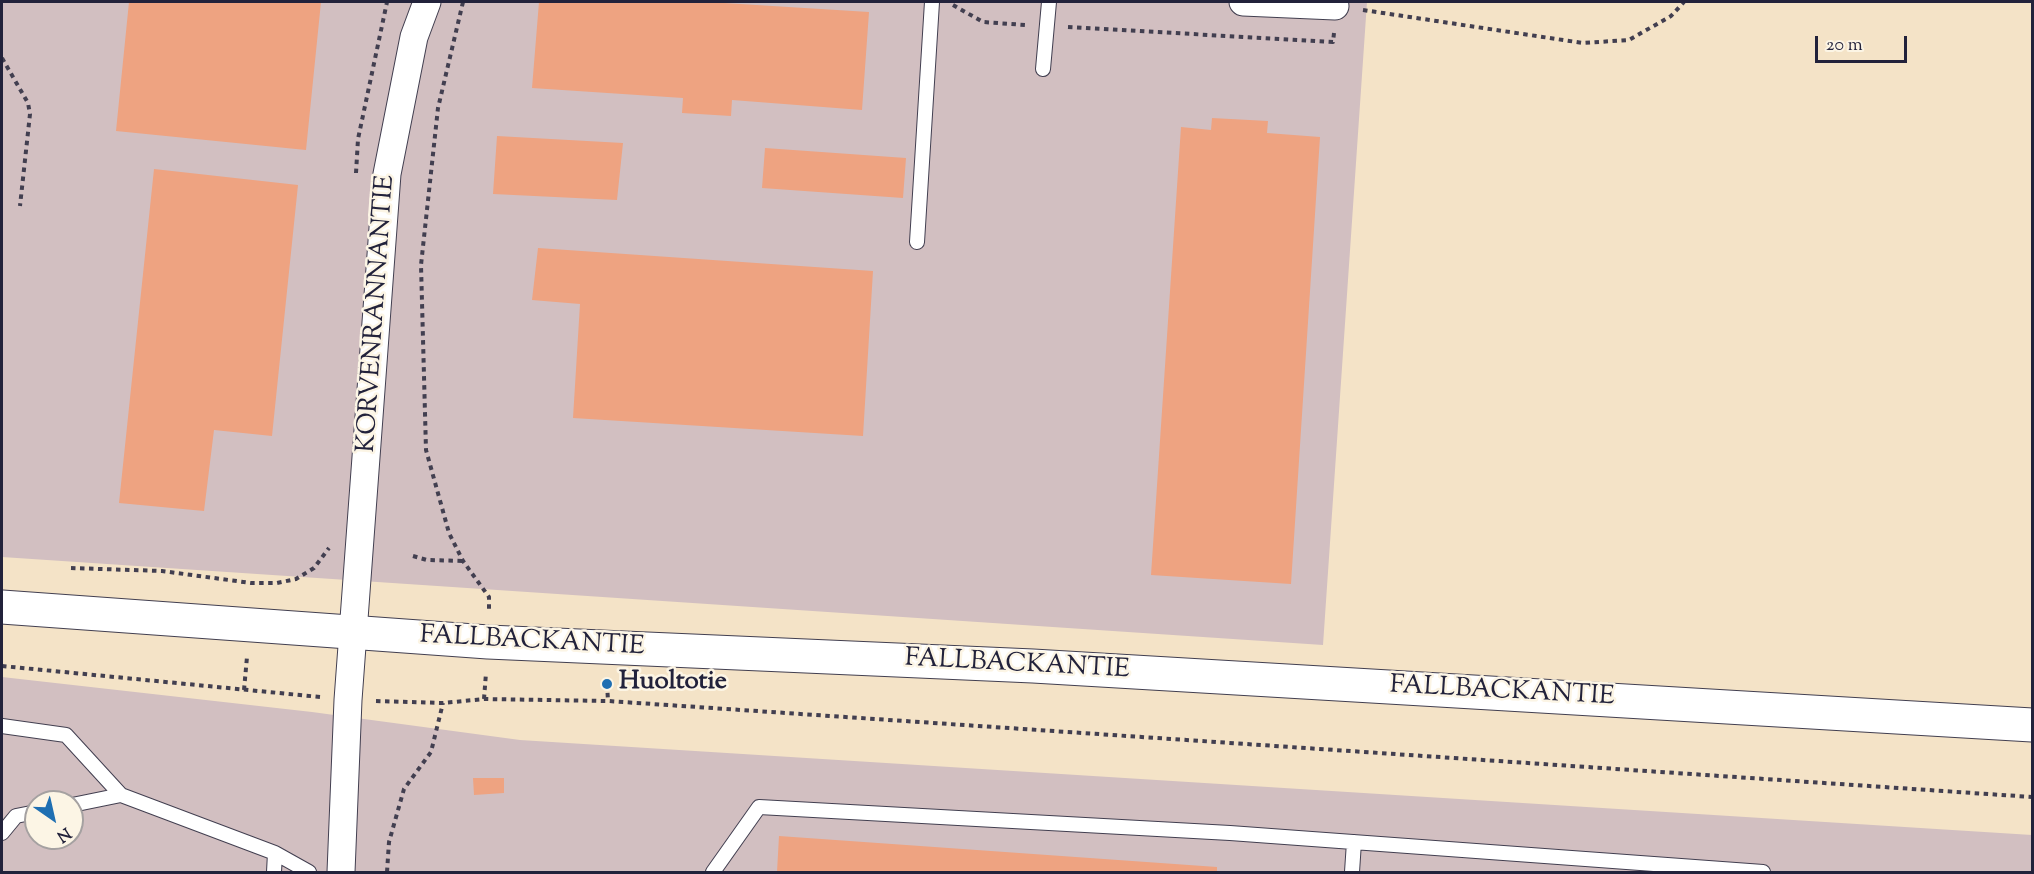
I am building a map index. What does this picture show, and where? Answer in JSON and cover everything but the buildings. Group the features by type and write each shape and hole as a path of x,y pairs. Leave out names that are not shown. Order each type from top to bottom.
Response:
{"street":[{"name":"KORVENRANNANTIE","path":"355,632 387,174 414,37 427,2"},
{"path":"1243,2 1335,6"},
{"name":"FALLBACKANTIE","path":"2,607 488,642 1045,667 2032,725"},
{"path":"341,873 348,700 355,632"}],"lane":[{"path":"917,242 932,2"},
{"path":"1043,69 1049,2"},
{"path":"2,726 66,735 120,795 275,853 309,873"},
{"path":"84,802 120,795"},
{"path":"712,873 759,807 1218,832 1763,873"},
{"path":"2,833 16,816 24,814"},
{"path":"1352,873 1354,842"},
{"path":"274,873 275,853"}],"path":[{"path":"463,2 438,108 421,265 426,450 449,533 463,561 489,597 484,699"},
{"path":"947,2 983,22 1333,42 1335,6 1583,42 1629,40 1671,16 1684,2"},
{"path":"2,58 28,103 30,114 20,206"},
{"path":"72,568 162,571 251,583 277,583 296,579 314,568 329,550"},
{"path":"413,556 427,560 463,561"},
{"path":"244,690 247,657"},
{"path":"2,666 348,700 443,703 484,699 608,701 2032,797"},
{"path":"607,684 608,701"},
{"path":"387,873 389,842 404,789 431,752 443,703"}],"shaded area":[{"path":"2,2 1367,2 1323,645 2,557"},
{"path":"2,677 312,712 520,740 2032,835 2032,872 2,872"}],"place":[{"name":"Huoltotie","path":"607,684"}]}
